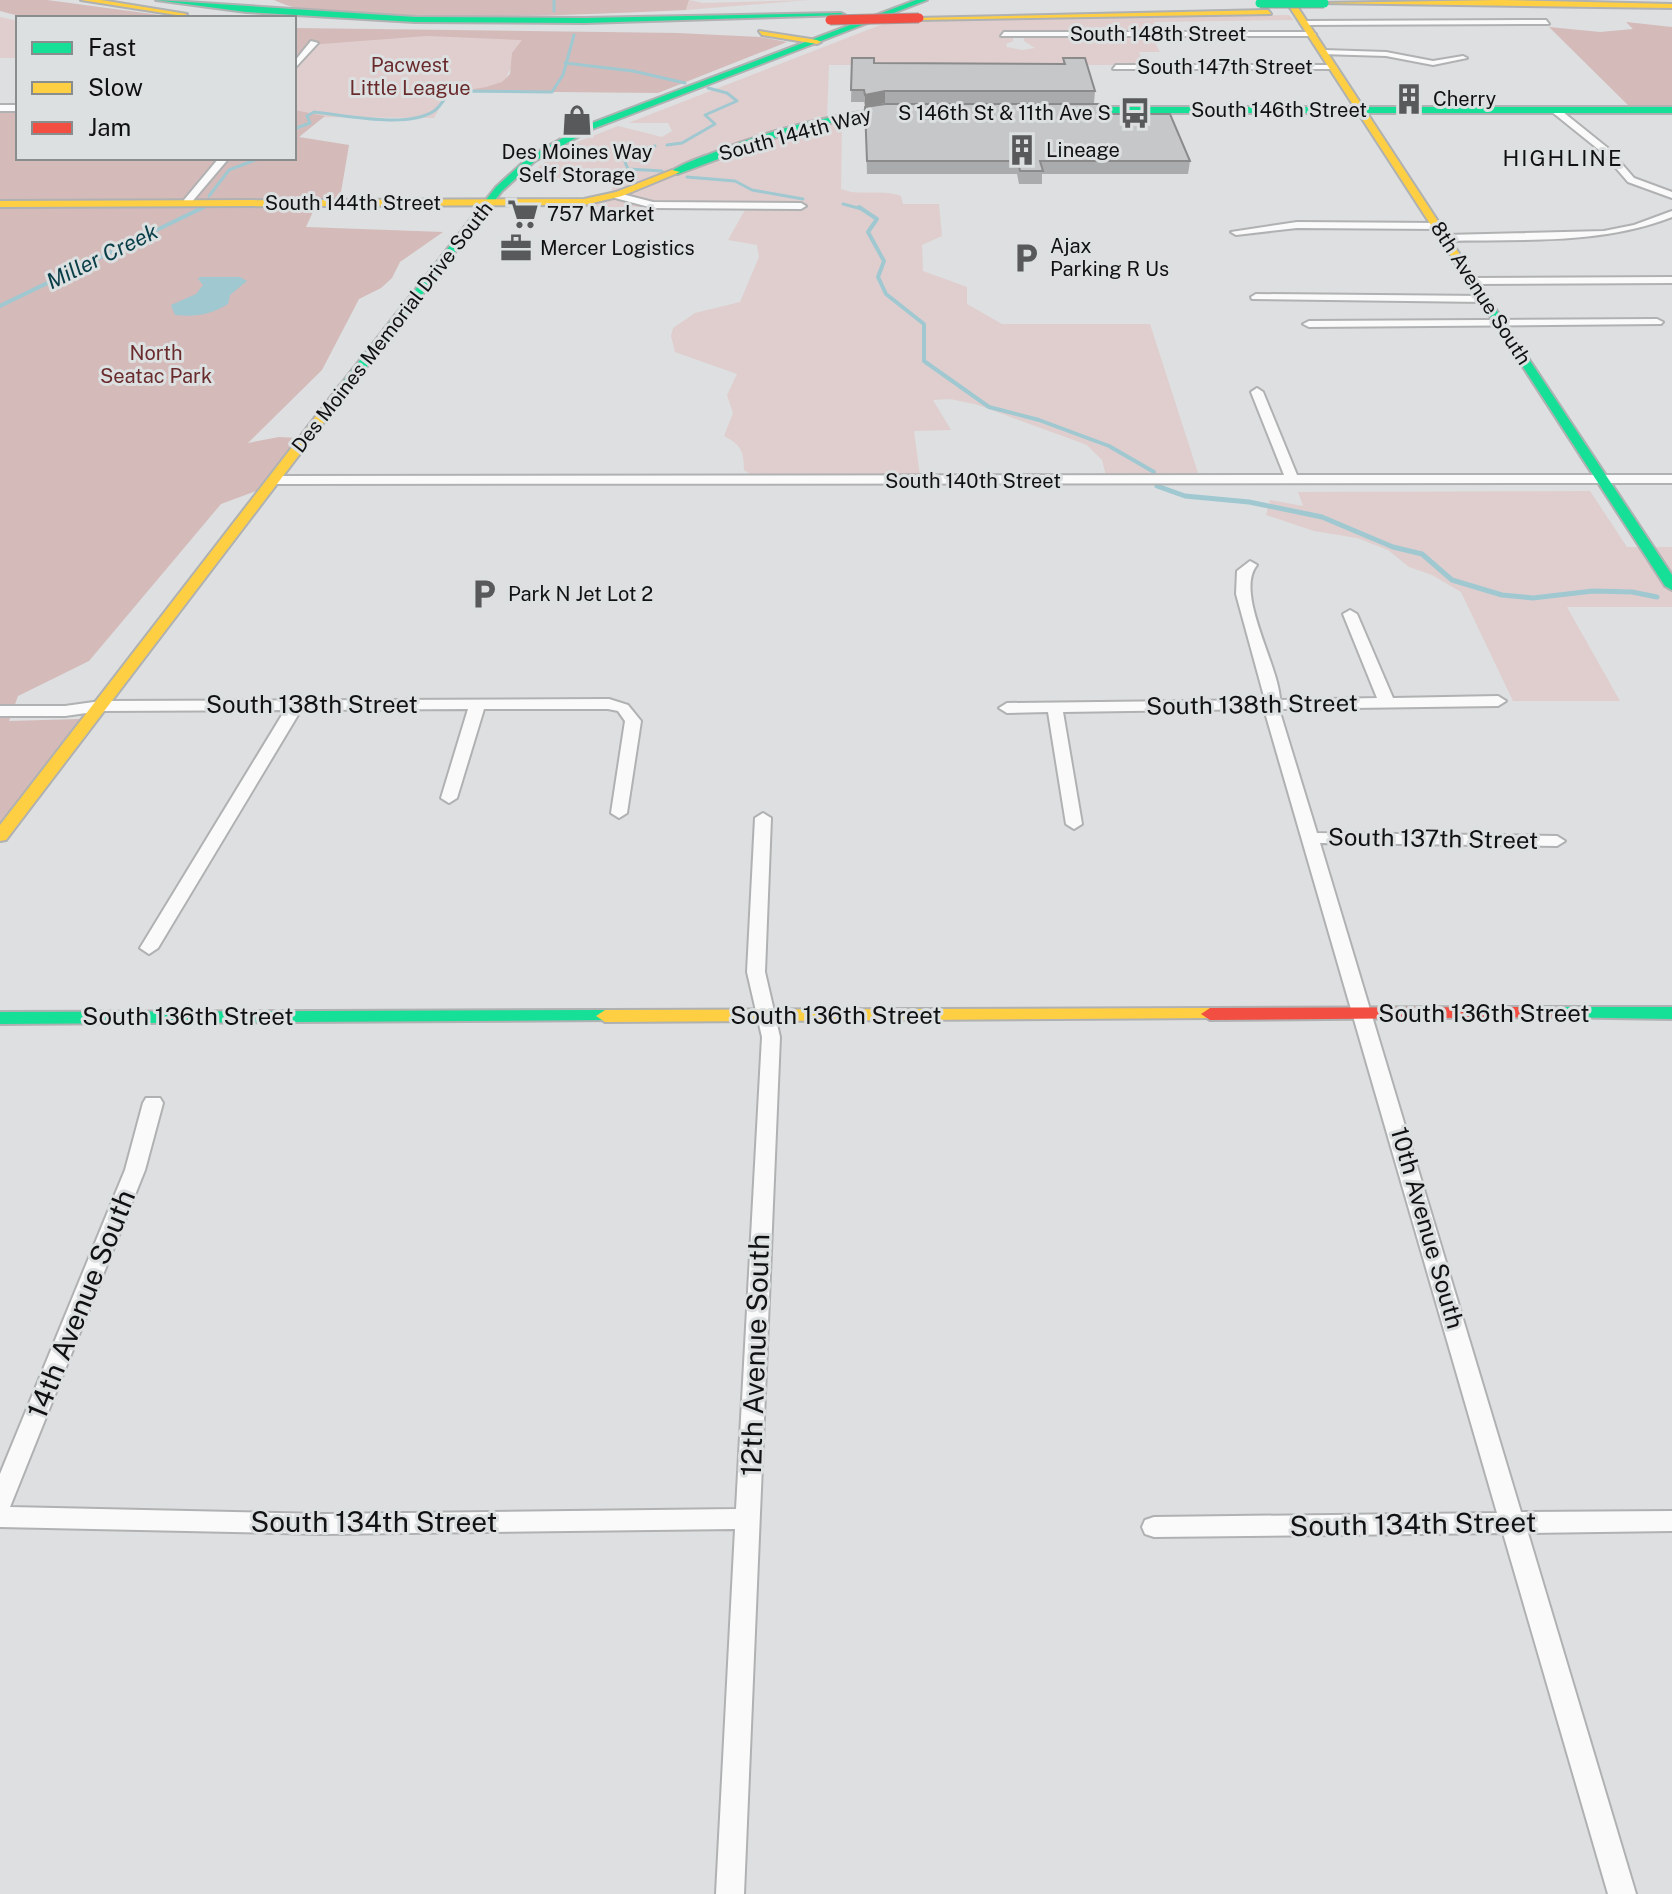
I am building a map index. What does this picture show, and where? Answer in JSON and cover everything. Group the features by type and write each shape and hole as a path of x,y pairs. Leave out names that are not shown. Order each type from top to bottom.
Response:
{"main road":[{"path":"85,0 213,16"},
{"path":"160,0 266,13 389,20 488,21 838,12"},
{"path":"947,0 963,3 1264,8"},
{"name":"8th Avenue South","path":"1289,0 1672,586"},
{"path":"419,27 1022,4"},
{"path":"921,7 1264,8 1553,4 1672,9"},
{"name":"Des Moines Memorial Drive South","path":"0,836 486,203 519,166 587,128 817,42 921,7"},
{"path":"1328,7 1672,9"},
{"path":"296,23 745,32 817,42"},
{"name":"South 144th Way","path":"618,196 650,186 742,144 846,116 885,110 921,110"},
{"name":"South 146th Street","path":"1052,110 1672,110"},
{"path":"502,185 515,199 541,203"},
{"name":"South 144th Street","path":"0,204 541,203 584,202 618,196"},
{"name":"South 136th Street","path":"0,1018 1672,1013"}],"street":[{"name":"South 148th Street","path":"1004,34 1546,22"},
{"path":"1017,34 1019,47"},
{"path":"296,65 314,43"},
{"name":"South 147th Street","path":"1116,67 1328,60 1386,54 1433,63 1463,58"},
{"path":"1555,110 1606,151 1631,180 1672,195"},
{"path":"187,202 222,160"},
{"name":"South 144th Street","path":"618,196 653,205 801,206"},
{"path":"1236,232 1297,225 1593,235 1636,228 1672,214"},
{"path":"1474,281 1672,280"},
{"path":"1256,297 1485,299"},
{"path":"1309,324 1657,322"},
{"path":"1257,392 1292,480"},
{"name":"South 140th Street","path":"274,480 1672,479"},
{"name":"10th Avenue South","path":"1250,565 1244,571 1243,594 1273,696 1271,706 1365,1015 1622,1894"},
{"path":"1350,614 1387,703"},
{"name":"South 138th Street","path":"1007,708 1498,701"},
{"name":"South 138th Street","path":"0,711 65,711 101,706 477,706 579,702 623,708 633,721 619,813"},
{"path":"149,948 296,705"},
{"path":"449,798 477,706"},
{"path":"1055,708 1074,824"},
{"name":"12th Avenue South","path":"730,1894 771,1037 756,972 763,818"},
{"name":"South 137th Street","path":"1310,838 1557,841"},
{"name":"14th Avenue South","path":"0,1503 129,1184 153,1103"},
{"name":"South 134th Street","path":"0,1517 323,1524 748,1519"},
{"name":"South 134th Street","path":"1154,1527 1672,1521"}],"green space":[{"path":"0,0 47,0 167,16 19,16 0,11"},
{"path":"274,0 689,0 686,10 462,16 329,13 301,9"},
{"path":"689,0 703,3 809,0 686,10"},
{"path":"1289,15 1294,20 1154,22 1156,33 1005,33 1013,37 1013,41 1006,44 1007,47 1022,50 1035,48 1024,41 1024,36 1030,35 1152,36 1160,52 1139,52 1144,65 829,65 827,118 842,125 841,189 893,194 901,196 903,204 939,204 942,236 922,245 923,271 967,287 967,304 1002,324 1150,324 1199,476 1106,476 1102,460 1087,445 978,405 950,399 933,400 951,430 914,431 920,476 753,476 744,470 740,449 724,436 733,413 727,395 737,374 675,352 671,336 673,328 695,313 740,302 759,257 757,245 728,240 746,208 555,207 557,200 609,198 616,178 525,178 562,148 618,126 662,137 672,131 668,123 628,123 888,22"},
{"path":"0,17 16,21 16,58 0,58"},
{"path":"1626,22 1672,27 1672,105 1629,106 1549,27 1600,32 1633,29"},
{"path":"296,28 677,33 760,37 787,42 658,93 463,91 502,82 510,74 512,53 522,40 427,36 308,45 296,60"},
{"name":"Pacwest Little League","path":"305,35 526,35 500,91 448,92 434,118 296,117 296,46"},
{"path":"16,110 16,160 296,160 296,110 325,116 299,137 349,145 340,198 0,203 0,112"},
{"name":"North Seatac Park","path":"316,205 306,227 443,232 400,262 392,278 381,288 359,299 322,370 248,443 279,437 297,438 256,491 221,504 89,661 18,696 9,721 80,719 0,823 0,207"},
{"path":"1590,491 1627,547 1672,547 1672,607 1567,607 1620,701 1513,701 1461,592 1432,575 1409,567 1388,550 1357,538 1314,531 1266,515 1270,500 1303,506 1298,492"}],"water":[{"path":"240,277 247,281 230,295 228,304 215,311 190,316 175,315 171,305 196,294 203,285 198,279"}],"building":[{"path":"852,58 874,58 874,63 1065,64 1063,58 1085,58 1095,91 885,91 865,95 864,90 851,90"},
{"name":"Lineage","path":"885,104 1099,104 1102,114 1170,114 1190,161 1040,161 1043,171 1020,171 1018,161 867,161 865,107"}],"waterway":[{"name":"Miller Creek","path":"554,0 554,11"},
{"name":"Miller Creek","path":"566,63 574,35"},
{"name":"Miller Creek","path":"296,128 310,123 307,116 314,112 392,120 422,116 434,111 450,91 552,92 566,63"},
{"name":"Miller Creek","path":"566,63 633,71 685,83"},
{"name":"Miller Creek","path":"667,145 682,143 715,124 705,115 737,101 727,93 708,88"},
{"path":"655,146 622,155 628,169 662,171"},
{"name":"Miller Creek","path":"209,196 229,170 255,160"},
{"path":"687,177 735,181 752,190 803,199"},
{"path":"843,204 862,209"},
{"name":"Miller Creek","path":"0,306 204,207 200,209"},
{"path":"862,209 877,219 868,232 884,261 878,277 886,294 924,324 924,361 989,407 1039,420 1109,446 1154,472"},
{"path":"1157,486 1185,496 1249,502 1322,517 1393,547 1422,554 1452,580 1502,595 1533,598 1593,591 1632,592 1657,597"}],"traffic: fast":[{"path":"160,0 246,10 415,20 585,21 841,15"},
{"path":"344,388 499,189 532,159 587,128 923,0"},
{"path":"1260,3 1324,3"},
{"path":"675,172 729,150 813,123 901,110"},
{"path":"1068,110 1672,110"},
{"path":"1480,293 1672,586"},
{"path":"1558,1013 1672,1013"},
{"path":"0,1018 605,1016"}],"traffic: slow":[{"path":"85,0 183,14"},
{"path":"1289,0 1480,293"},
{"path":"1324,3 1487,2 1672,6"},
{"path":"919,18 1268,12"},
{"path":"762,33 817,42"},
{"path":"0,204 584,202 619,194 675,172"},
{"path":"0,836 344,388"},
{"path":"605,1016 1210,1014"}],"traffic: jam":[{"path":"830,20 919,18"},
{"path":"1210,1014 1558,1013"}],"place":[{"name":"Cherry","path":"1409,99"},
{"name":"S 146th St & 11th Ave S","path":"1135,113"},
{"name":"Des Moines Way Self Storage","path":"577,120"},
{"name":"Lineage","path":"1022,150"},
{"name":"757 Market","path":"523,214"},
{"name":"Mercer Logistics","path":"516,248"},
{"name":"Ajax Parking R Us","path":"1026,258"},
{"name":"Park N Jet Lot 2","path":"484,594"}],"district":[{"name":"HIGHLINE","path":"1563,158"}]}
